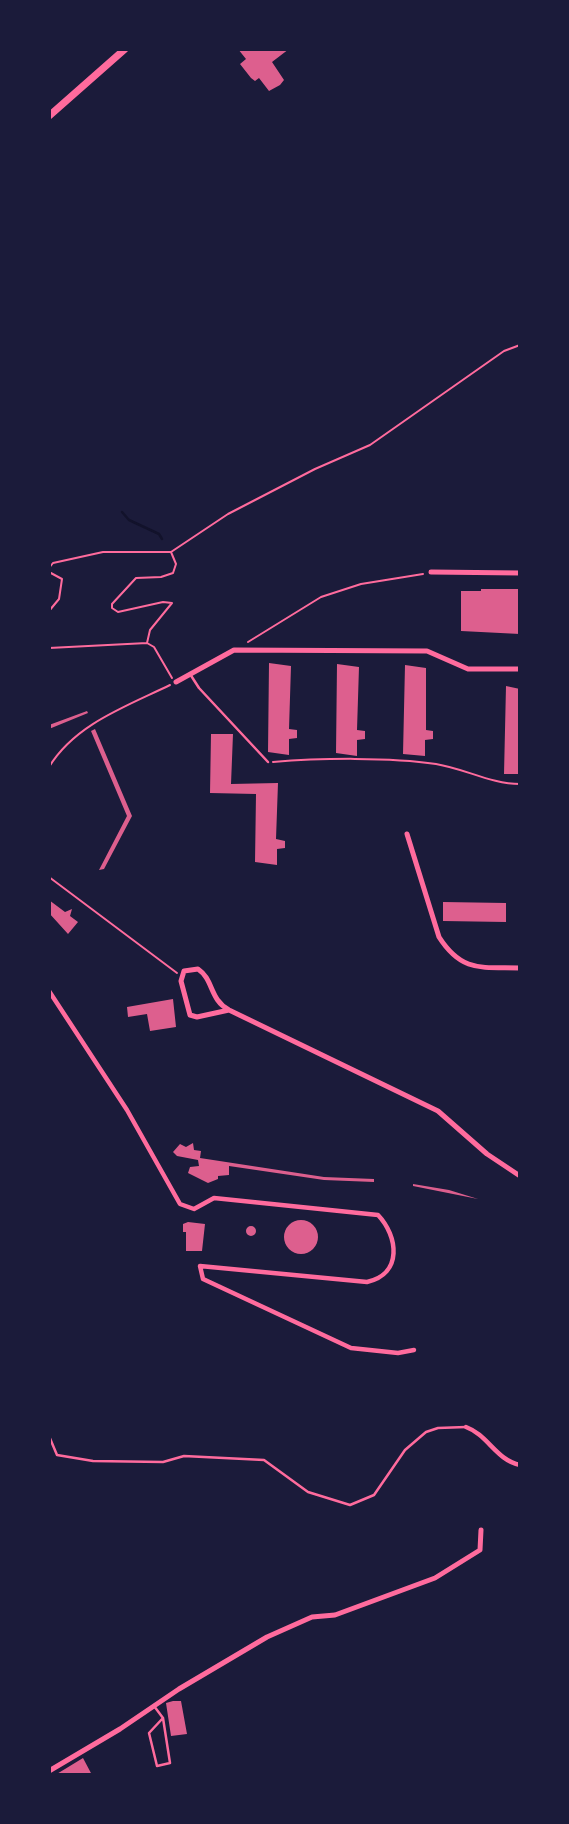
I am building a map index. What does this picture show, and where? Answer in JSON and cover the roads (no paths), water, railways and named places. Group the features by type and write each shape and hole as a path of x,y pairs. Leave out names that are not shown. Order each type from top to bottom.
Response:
{"street":[{"path":"49,116 125,49"},
{"path":"431,572 520,573"},
{"path":"176,682 234,650 427,651 468,669 520,669"},
{"path":"407,834 439,937 448,952 470,967 520,968"},
{"path":"229,1010 197,1017 190,1015 181,981 184,971 198,969 204,973 217,1004 438,1111 487,1154 520,1176"},
{"path":"49,991 127,1110 180,1204 194,1209 214,1198 378,1215 389,1226 394,1243 393,1259 382,1276 367,1282 200,1266 200,1276 351,1348 398,1353 414,1349"},
{"path":"466,1427 476,1430 503,1458 520,1465"},
{"path":"49,1771 296,1622 312,1616 335,1615 435,1578 480,1550 481,1530"}],"lane":[{"path":"190,674 199,688 268,762"},
{"path":"49,1436 57,1455 93,1461 163,1462 184,1457 264,1460 309,1492 350,1505 374,1495 405,1450 426,1432 438,1428 466,1427"},
{"path":"154,1706 163,1718 170,1763 157,1766 149,1733 163,1718"}],"waterway":[{"path":"122,512 129,520 159,534 162,539"}]}
